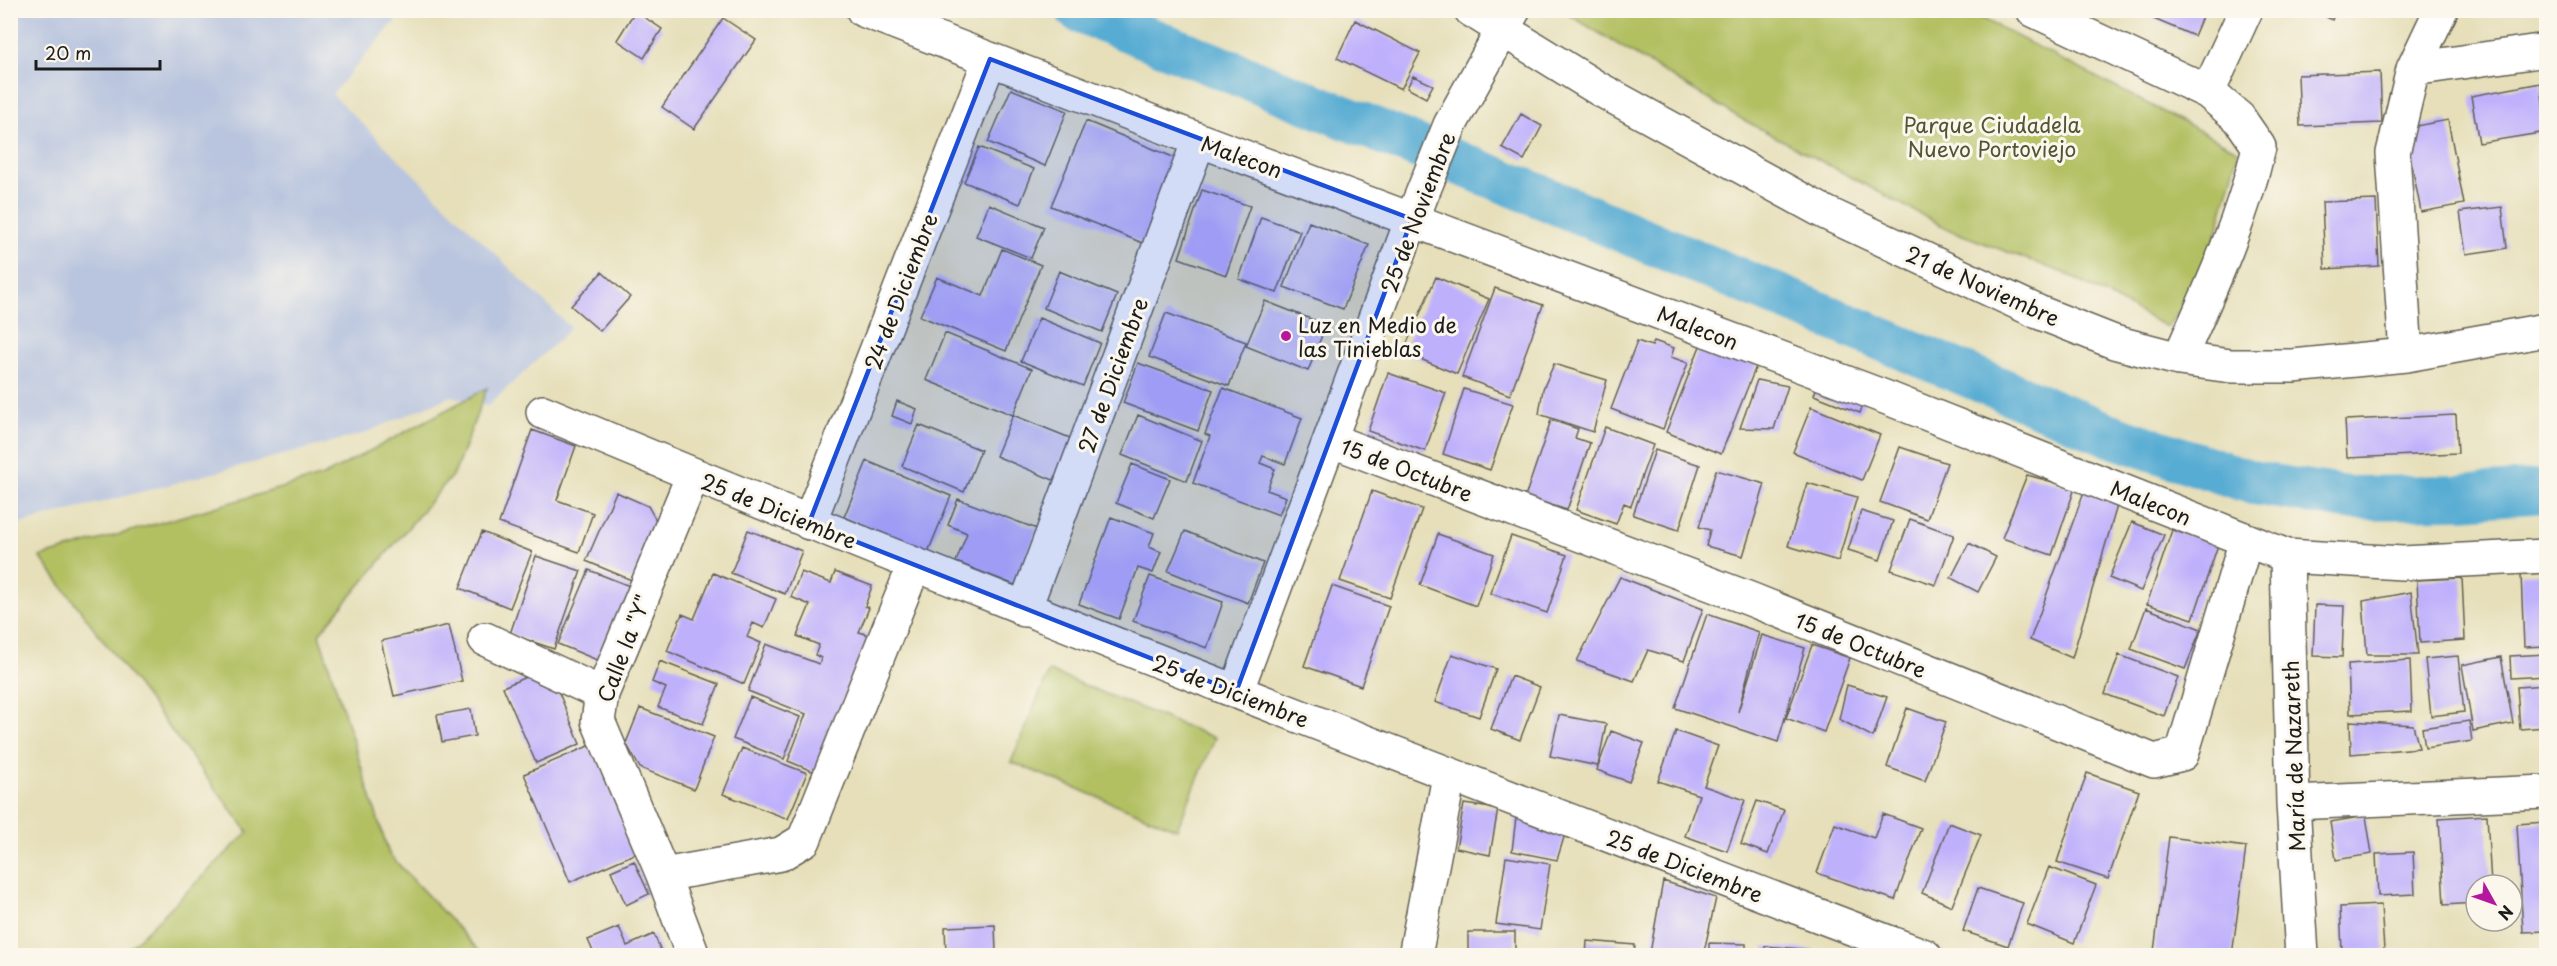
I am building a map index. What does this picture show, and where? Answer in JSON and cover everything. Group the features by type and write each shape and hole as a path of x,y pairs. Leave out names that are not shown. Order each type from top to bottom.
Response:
{"street":[{"name":"Malecon","path":"863,10 1199,140 1418,205 1890,399 2287,556 2402,563 2547,556"},
{"name":"21 de Noviembre","path":"1471,10 1508,20 1599,89 1826,213 2038,312 2114,342 2179,359 2231,366 2293,366 2406,355 2547,330"},
{"path":"2033,10 2208,92 2240,118 2259,147 2250,185 2214,280 2179,359"},
{"path":"2208,92 2246,10"},
{"path":"2406,355 2393,153 2413,69 2441,10"},
{"name":"25 de Noviembre","path":"1236,692 1450,125 1508,20"},
{"path":"2413,69 2547,50"},
{"name":"24 de Diciembre","path":"809,523 990,59"},
{"name":"27 de Diciembre","path":"1024,610 1199,140"},
{"name":"25 de Diciembre","path":"543,412 1024,610 1449,776 1925,956"},
{"name":"15 de Octubre","path":"1330,440 1750,599 2154,761 2182,754 2246,540"},
{"name":"Calle la \"Y\"","path":"693,475 602,694 598,721 663,875 693,956"},
{"name":"María de Nazareth","path":"2287,556 2293,803 2302,956"},
{"path":"663,875 781,854 804,840 914,566"},
{"path":"485,639 602,694"},
{"path":"1415,956 1449,776"},
{"path":"2293,803 2547,792"}],"highlighted area":[{"path":"990,59 1412,219 1236,692 809,523"}],"shaded area":[{"path":"11,11 404,11 332,94 571,328 488,406 451,396 363,434 11,526"}],"green space":[{"name":"Parque Ciudadela Nuevo Portoviejo","path":"1570,10 1968,11 2239,151 2204,279 2167,327 2066,274 1952,231 1740,118 1569,15"},
{"path":"487,388 455,472 319,634 389,854 483,955 122,955 248,832 40,557 323,476"},
{"path":"1049,671 1215,738 1177,829 1011,762"}],"building":[{"path":"2151,10 2205,10 2194,36 2149,17"},
{"path":"2313,10 2336,10 2332,20"},
{"path":"635,11 662,29 644,58 617,40"},
{"path":"723,18 756,40 694,129 662,107"},
{"path":"1355,20 1420,53 1401,89 1337,58"},
{"path":"2380,72 2382,123 2300,126 2298,75"},
{"path":"1413,76 1433,85 1426,98 1407,88"},
{"path":"2541,83 2546,132 2479,143 2471,96"},
{"path":"1011,89 1067,111 1045,166 988,142"},
{"path":"1521,114 1542,126 1524,160 1502,148"},
{"path":"2448,120 2464,204 2421,212 2405,128"},
{"path":"1086,121 1180,160 1145,244 1051,206"},
{"path":"979,147 1034,169 1020,204 964,182"},
{"path":"1202,190 1250,206 1226,275 1179,258"},
{"path":"2376,200 2379,266 2325,269 2322,202"},
{"path":"989,204 1044,227 1031,258 976,236"},
{"path":"2502,207 2507,248 2466,254 2460,212"},
{"path":"1261,217 1300,231 1277,293 1239,279"},
{"path":"1309,222 1369,245 1343,309 1284,287"},
{"path":"1002,249 1041,265 1006,351 920,316 937,277 983,296"},
{"path":"1059,271 1117,295 1102,332 1044,308"},
{"path":"602,272 630,297 600,331 571,306"},
{"path":"1436,277 1489,299 1457,374 1403,352"},
{"path":"1495,288 1543,305 1510,395 1462,377"},
{"name":"Luz en Medio de las Tinieblas","path":"1265,301 1326,325 1308,371 1246,346"},
{"path":"1166,313 1246,342 1229,386 1149,357"},
{"path":"1039,318 1100,343 1083,386 1021,361"},
{"path":"945,333 1032,369 1013,415 926,380"},
{"path":"1637,341 1652,346 1654,341 1674,348 1671,357 1688,363 1663,429 1611,409"},
{"path":"1702,341 1757,364 1721,454 1666,432"},
{"path":"1138,363 1213,390 1198,431 1123,403"},
{"path":"1554,364 1607,380 1593,432 1539,414 1543,389"},
{"path":"1388,373 1446,393 1425,451 1368,431"},
{"path":"1757,380 1788,386 1774,429 1740,428"},
{"path":"1819,381 1865,399 1860,413 1814,395"},
{"path":"1223,388 1302,418 1285,464 1263,456 1260,463 1275,469 1267,490 1286,497 1279,515 1193,483 1210,436 1205,434"},
{"path":"1464,389 1513,404 1490,470 1443,454"},
{"path":"897,401 917,409 912,424 892,416"},
{"path":"1811,407 1880,435 1862,480 1793,452"},
{"path":"1013,415 1075,440 1058,482 996,456"},
{"path":"1138,415 1202,441 1187,481 1122,455"},
{"path":"2456,415 2458,453 2347,458 2345,420"},
{"path":"1551,420 1578,429 1575,438 1590,443 1567,510 1525,497"},
{"path":"919,425 981,450 964,492 902,466"},
{"path":"1605,427 1653,445 1631,506 1624,503 1616,524 1576,510"},
{"path":"532,430 576,446 557,500 593,513 579,552 499,523"},
{"path":"1900,447 1947,463 1927,519 1880,502"},
{"path":"1655,450 1700,465 1679,530 1633,515"},
{"path":"867,461 951,496 928,552 844,517"},
{"path":"1132,464 1170,479 1154,518 1116,503"},
{"path":"1716,470 1765,484 1743,556 1706,546 1710,530 1699,527"},
{"path":"2027,475 2075,488 2052,555 2002,538"},
{"path":"1807,483 1857,497 1838,561 1788,546"},
{"path":"2085,489 2119,499 2072,658 2030,640"},
{"path":"1372,491 1422,509 1390,598 1340,581"},
{"path":"616,492 648,506 663,533 641,584 586,561"},
{"path":"958,499 1037,529 1015,585 956,562 967,533 948,525"},
{"path":"1861,511 1893,521 1880,560 1848,550"},
{"path":"1111,517 1154,533 1149,547 1161,552 1153,573 1138,568 1119,619 1079,604"},
{"path":"1910,519 1954,535 1936,585 1891,570"},
{"path":"2132,522 2164,535 2141,591 2109,578"},
{"path":"748,530 802,551 785,594 731,573"},
{"path":"2172,530 2218,545 2193,619 2147,604"},
{"path":"1185,531 1263,563 1248,603 1168,571"},
{"path":"482,532 532,552 510,608 460,588"},
{"path":"1438,534 1494,554 1476,606 1420,585"},
{"path":"1511,536 1567,555 1547,613 1490,593"},
{"path":"1969,543 1996,557 1978,592 1951,578"},
{"path":"536,556 581,571 554,649 510,634"},
{"path":"589,570 637,589 607,664 558,644"},
{"path":"801,572 831,583 835,572 872,586 865,606 869,608 859,632 869,635 817,773 788,761 806,714 748,691 766,644 819,664 821,658 815,655 819,645 797,636 810,605 791,597"},
{"path":"713,573 776,599 764,628 753,623 747,637 761,643 744,684 667,651 682,614 694,619"},
{"path":"2546,573 2546,646 2524,647 2521,574"},
{"path":"1150,576 1223,602 1207,648 1133,621"},
{"path":"1620,577 1703,609 1684,661 1648,650 1634,681 1577,661"},
{"path":"2462,578 2465,640 2420,643 2417,580"},
{"path":"1332,586 1389,606 1361,686 1304,666"},
{"path":"2411,592 2418,655 2367,655 2363,601"},
{"path":"2315,605 2344,606 2342,657 2313,656"},
{"path":"2146,608 2201,629 2185,669 2131,649"},
{"path":"1707,614 1759,632 1738,712 1762,635 1805,648 1778,742 1675,708"},
{"path":"449,625 462,681 394,696 381,641"},
{"path":"1812,645 1850,658 1824,732 1786,718"},
{"path":"1452,654 1496,669 1479,717 1435,702"},
{"path":"2546,654 2546,676 2511,678 2510,656"},
{"path":"2119,655 2178,677 2164,716 2105,694"},
{"path":"2458,656 2464,712 2431,716 2425,659"},
{"path":"2501,657 2513,723 2473,731 2462,665"},
{"path":"2410,660 2412,711 2350,714 2348,664"},
{"path":"660,661 719,684 703,724 658,707 666,688 652,682"},
{"path":"535,673 555,683 580,744 536,763 503,687"},
{"path":"1511,676 1540,687 1520,740 1491,729"},
{"path":"1847,685 1887,697 1873,737 1839,719"},
{"path":"2546,685 2546,727 2520,729 2517,687"},
{"path":"750,697 800,717 784,759 733,739"},
{"path":"640,708 714,737 694,789 640,768 626,743"},
{"path":"1907,708 1946,722 1925,781 1887,767"},
{"path":"471,709 475,736 442,742 437,715"},
{"path":"1559,715 1606,724 1598,766 1550,756"},
{"path":"2350,721 2413,725 2419,748 2351,754"},
{"path":"2469,721 2472,741 2425,748 2422,728"},
{"path":"1611,731 1644,743 1629,782 1597,770"},
{"path":"1676,731 1718,746 1704,786 1745,800 1727,851 1685,836 1699,795 1658,781"},
{"path":"593,744 639,852 570,882 524,774"},
{"path":"742,748 807,773 788,819 723,794"},
{"path":"2087,773 2139,791 2108,879 2057,862"},
{"path":"1757,801 1784,810 1768,854 1741,844"},
{"path":"1464,804 1498,809 1490,855 1456,848"},
{"path":"1883,814 1921,828 1895,900 1817,873 1835,824 1874,838"},
{"path":"2487,815 2490,873 2464,873 2464,904 2444,905 2439,818"},
{"path":"2366,816 2372,854 2336,860 2330,822"},
{"path":"1516,817 1566,831 1557,860 1512,851"},
{"path":"2546,822 2546,931 2524,932 2524,873 2520,873 2517,824"},
{"path":"1949,823 1981,835 1952,906 1922,893"},
{"path":"2169,837 2246,847 2232,956 2191,956 2154,951"},
{"path":"2413,852 2415,894 2378,896 2376,854"},
{"path":"1506,857 1550,864 1540,930 1496,924"},
{"path":"634,861 649,894 626,905 611,871"},
{"path":"2049,867 2096,885 2074,943 2027,924"},
{"path":"1663,881 1716,898 1703,956 1663,956 1650,953"},
{"path":"1978,888 2023,903 2008,946 1963,931"},
{"path":"2381,905 2384,950 2342,951 2340,907"},
{"path":"995,925 996,953 946,954 945,927"},
{"path":"619,927 627,946 654,934 663,956 595,956 588,940"},
{"path":"1468,932 1515,932 1515,956 1468,956"},
{"path":"1587,941 1635,945 1634,956 1586,956"},
{"path":"1709,943 1746,944 1746,956 1709,956"},
{"path":"1765,946 1813,950 1812,956 1764,956"},
{"path":"1524,951 1569,952 1569,956 1523,956"}],"waterway":[{"path":"1078,10 1523,189 2115,437 2254,483 2347,498 2460,497 2546,491"}],"place":[{"name":"Luz en Medio de las Tinieblas","path":"1286,336"}]}
